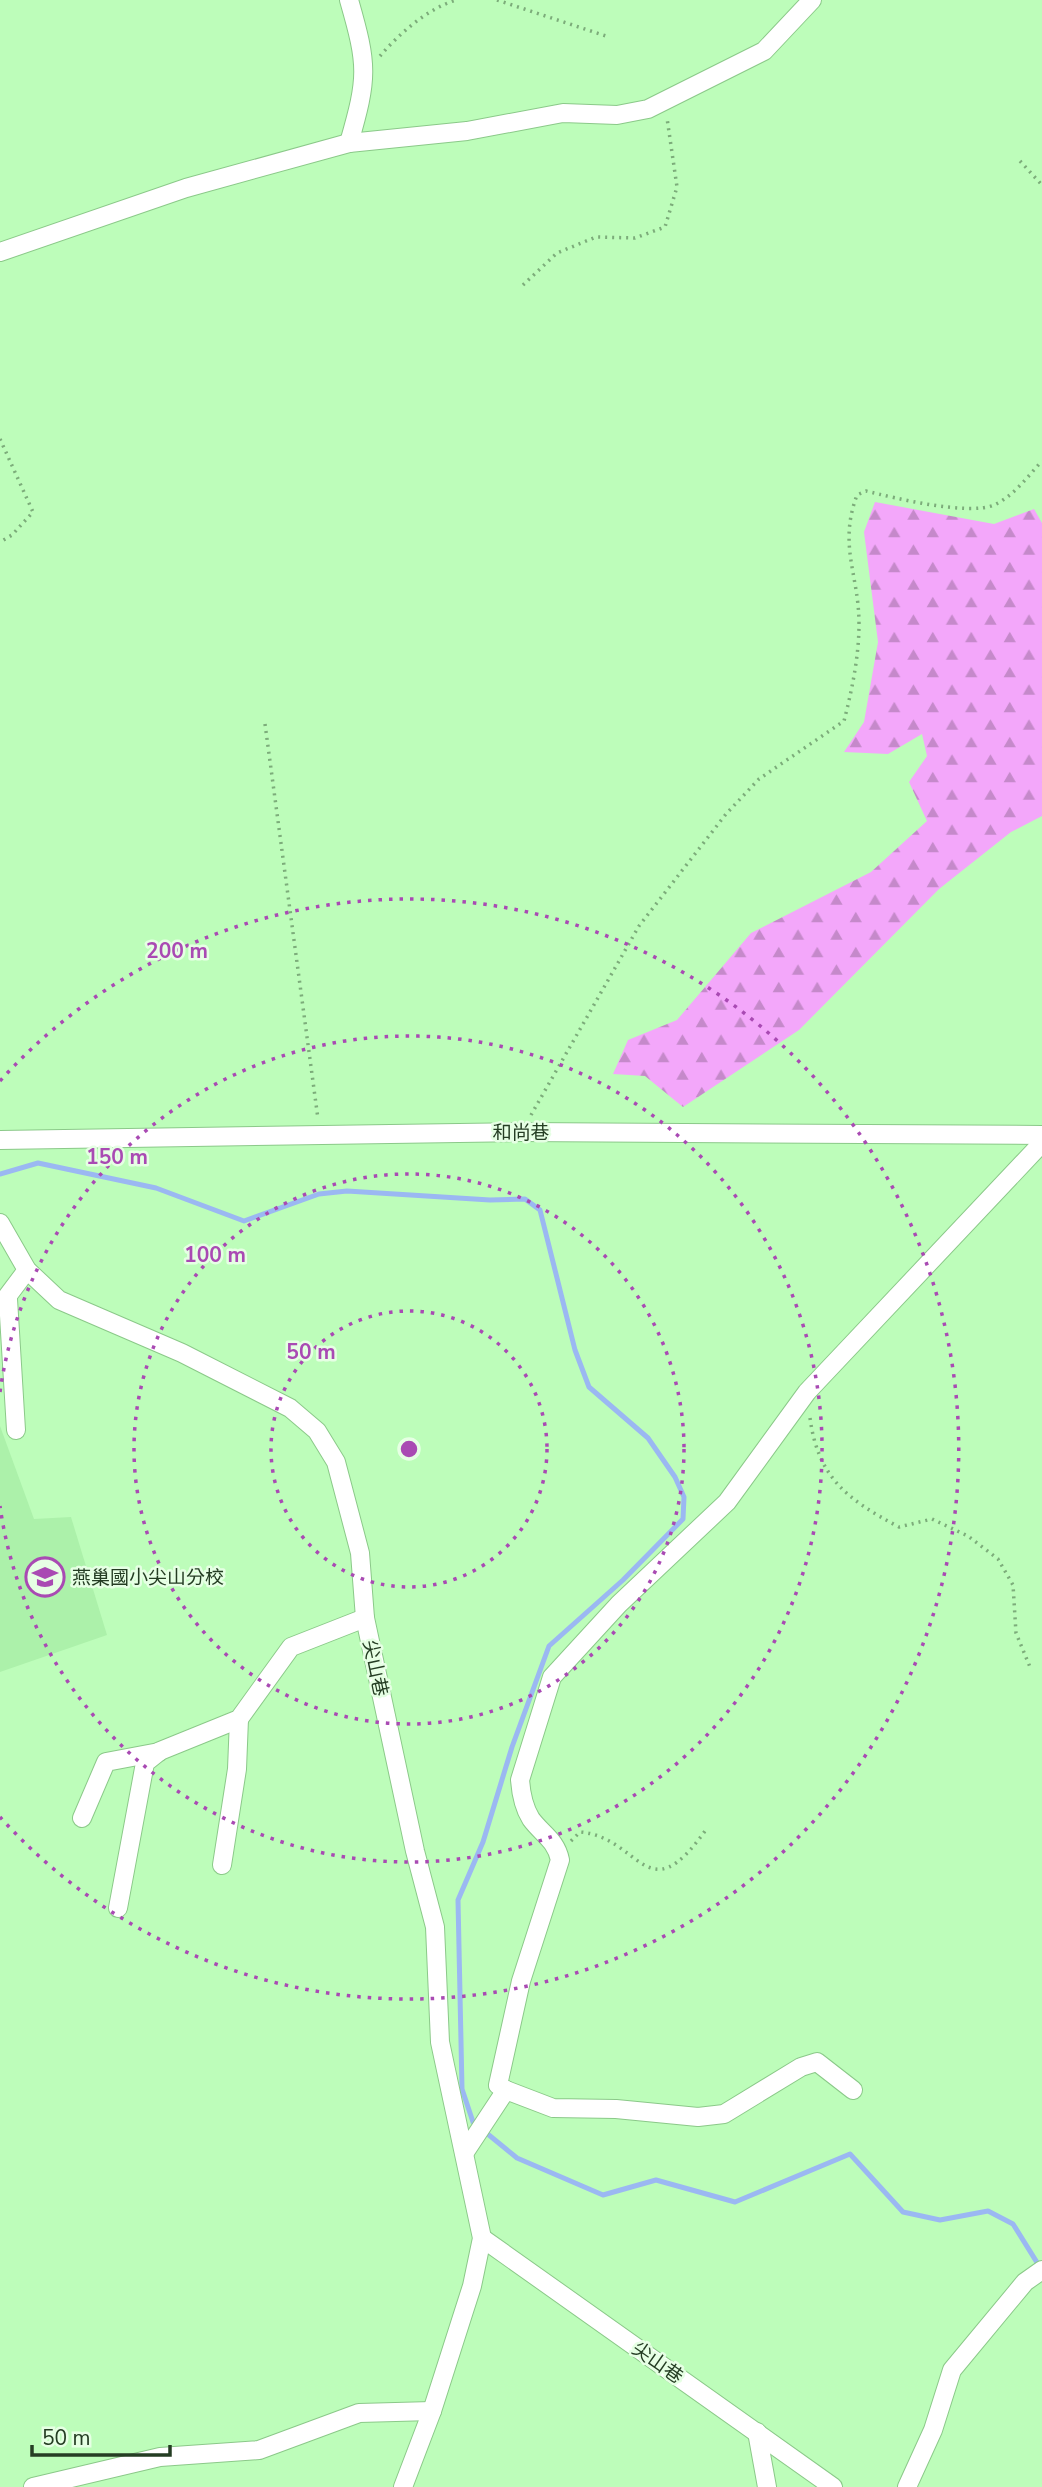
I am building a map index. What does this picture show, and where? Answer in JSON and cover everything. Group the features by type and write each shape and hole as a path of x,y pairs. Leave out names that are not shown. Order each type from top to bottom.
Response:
{"street":[{"path":"349,0 363,47 365,73 364,90 349,143"},
{"path":"0,252 186,188 349,143 467,131 563,113 617,116 665,102 764,51 812,0"},
{"name":"和尚巷","path":"0,1140 521,1132 1042,1135"},
{"path":"853,2090 817,2062 801,2067 724,2114 698,2117 616,2109 553,2108 498,2085 521,1981 560,1860 558,1850 547,1833 531,1819 521,1794 520,1780 552,1677 619,1604 727,1502 807,1392 1042,1143"},
{"name":"尖山巷","path":"0,1223 27,1270 60,1300 182,1353 290,1408 317,1431 336,1462 360,1553 365,1618 415,1851 435,1927 440,2042 482,2238 472,2286 432,2411 403,2487"},
{"path":"16,1430 4,1303 27,1270"},
{"path":"82,1818 106,1762 160,1751 239,1719 291,1647 365,1618"},
{"path":"222,1864 237,1769 239,1719"},
{"path":"118,1908 145,1763 160,1751"},
{"path":"465,2152 506,2090"},
{"name":"尖山巷","path":"482,2238 834,2487"},
{"path":"907,2487 933,2430 952,2370 1025,2282 1042,2270"},
{"path":"33,2487 160,2457 259,2449 359,2413 432,2411"},
{"path":"757,2431 767,2487"}],"path":[{"path":"365,73 395,39 442,4 456,0"},
{"path":"497,0 609,37"},
{"path":"523,285 557,253 596,237 635,238 665,227 677,187 665,102"},
{"path":"1020,161 1042,185"},
{"path":"0,439 33,512 12,535 0,542"},
{"path":"521,1132 639,926 726,814 760,779 844,721 851,692 859,623 848,551 848,519 857,495 866,491 967,508 993,506 1011,494 1042,461"},
{"path":"265,724 320,1135"},
{"path":"807,1392 813,1437 823,1468 863,1508 899,1527 932,1518 968,1536 998,1559 1013,1585 1016,1633 1030,1667"},
{"path":"558,1850 580,1832 593,1833 651,1868 668,1870 678,1864 705,1831"}],"shaded area":[{"name":"燕巢國小尖山分校","path":"0,1426 34,1519 71,1517 107,1635 0,1672"}],"green space":[{"path":"875,502 994,524 1034,509 1042,523 1042,816 1011,832 939,889 799,1030 683,1107 645,1076 613,1074 628,1040 677,1020 751,933 871,872 927,821 909,782 927,756 922,734 888,754 844,752 864,722 878,642 864,532"}],"waterway":[{"path":"0,1174 38,1163 156,1188 244,1221 319,1194 347,1191 490,1200 525,1199 540,1210 575,1350 589,1387 648,1438 675,1477 684,1497 683,1519 623,1580 549,1646 512,1747 483,1842 458,1900 462,2089 473,2122 517,2158 603,2195 656,2180 735,2202 850,2154 903,2212 940,2220 988,2211 1013,2224 1041,2269"}],"place":[{"name":"燕巢國小尖山分校","path":"45,1577"}]}
